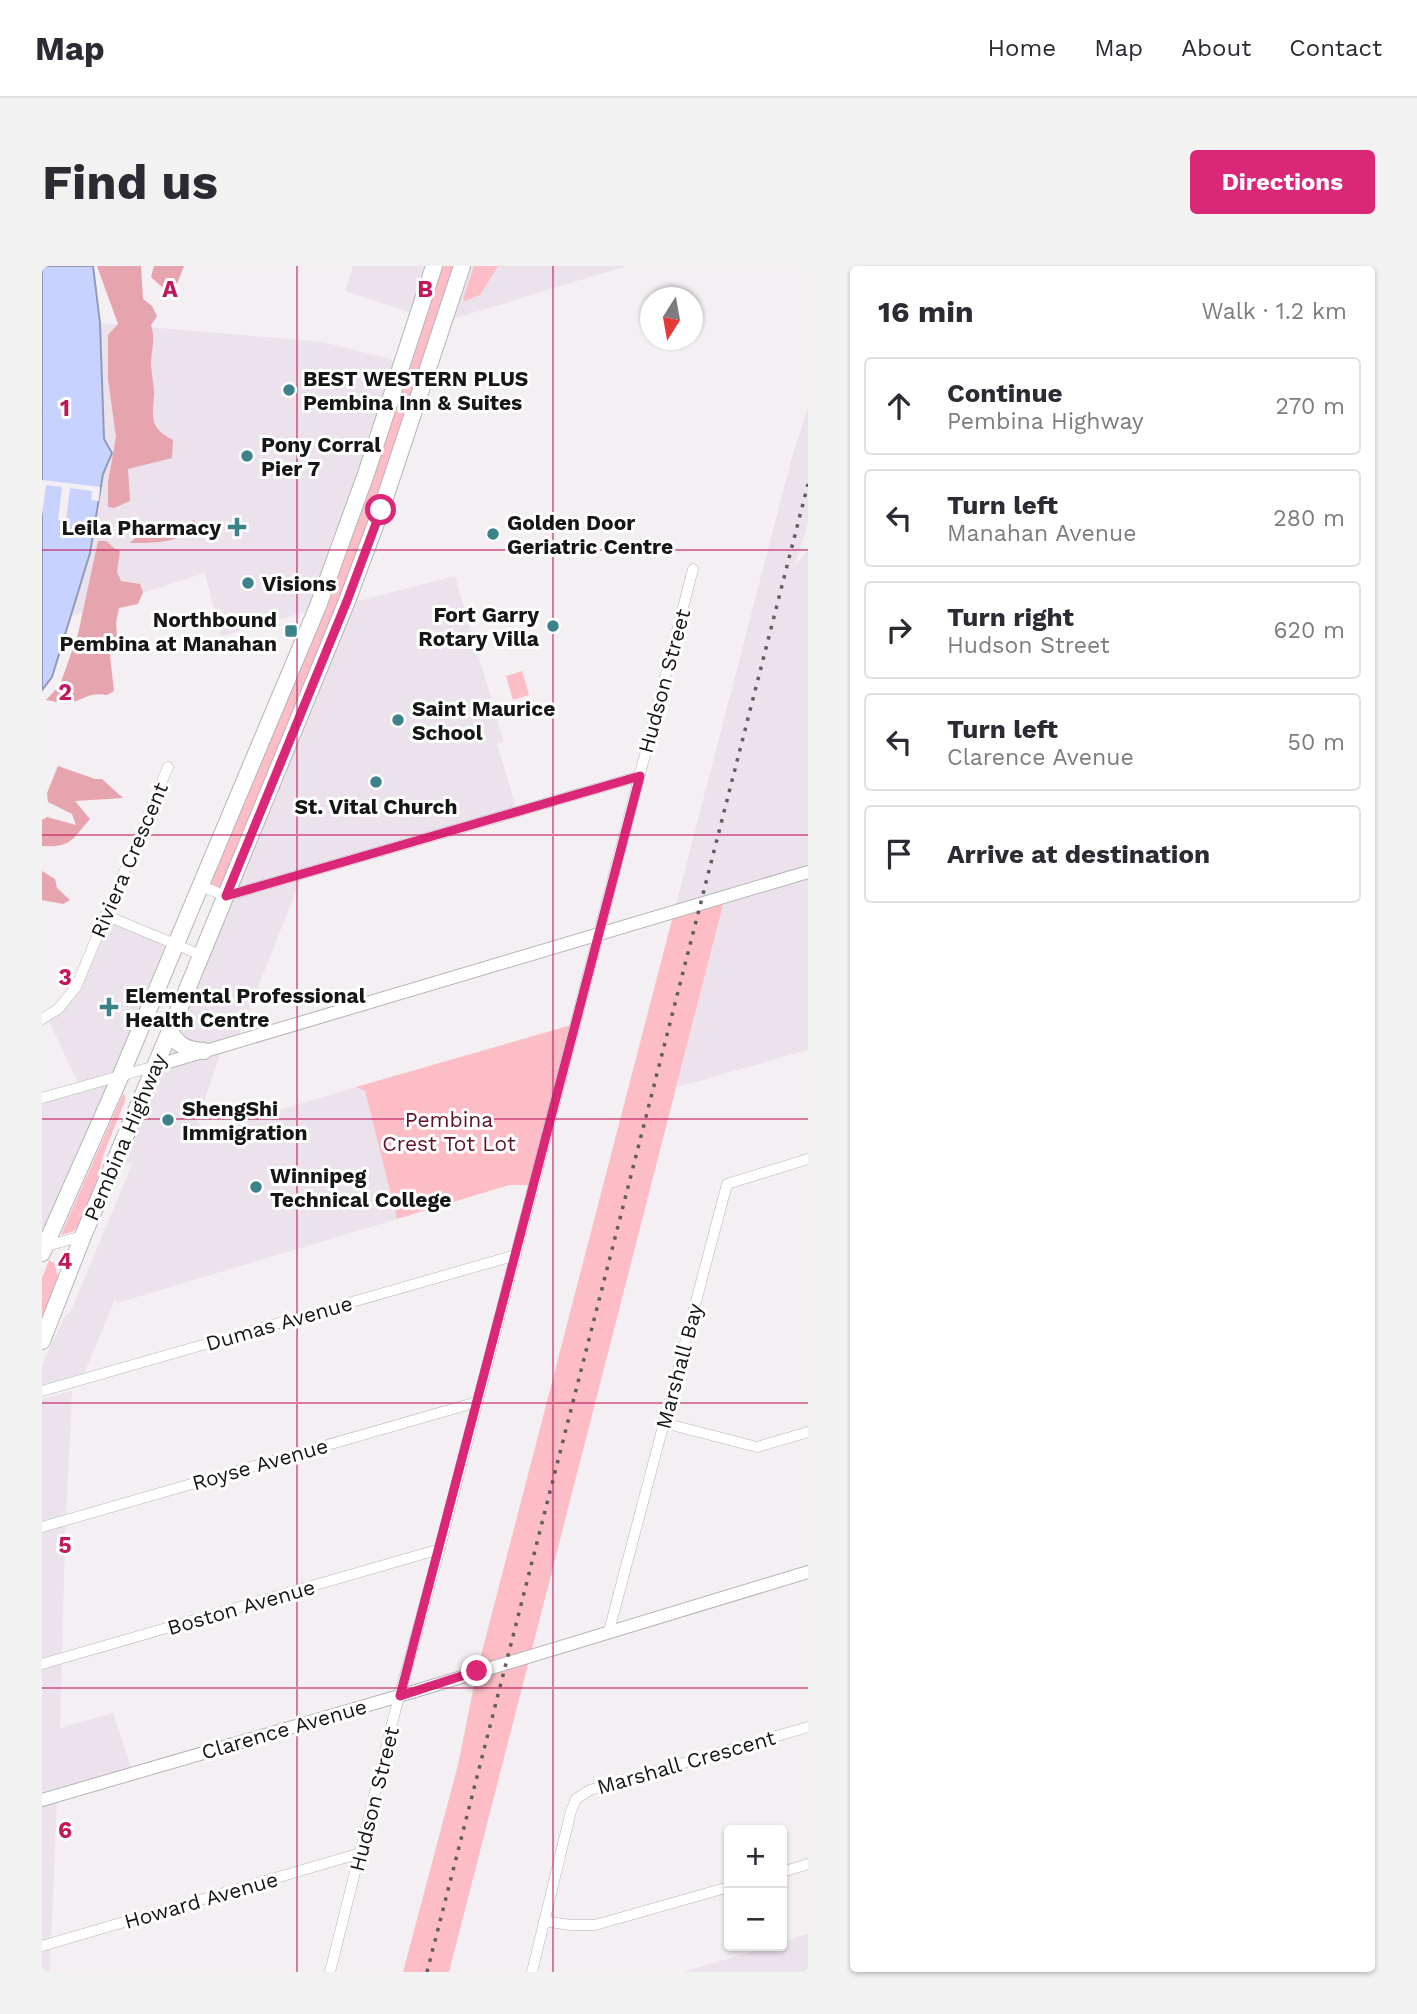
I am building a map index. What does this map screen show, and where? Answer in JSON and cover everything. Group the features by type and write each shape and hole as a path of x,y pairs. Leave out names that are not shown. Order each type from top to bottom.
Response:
{"main road":[{"name":"Pembina Highway","path":"43,1249 201,886 338,552 434,266"},
{"name":"Pembina Highway","path":"42,1341 83,1236 345,607 381,510 462,266"},
{"path":"261,743 285,753"},
{"path":"170,1031 183,1046 204,1051"}],"street":[{"name":"Hudson Street","path":"330,1972 693,569"},
{"name":"Riviera Crescent","path":"42,1019 58,1009 76,986 168,766"},
{"path":"201,886 226,896 640,776"},
{"path":"42,1098 808,872"},
{"path":"105,915 201,956"},
{"name":"Marshall Bay","path":"609,1631 727,1184 808,1159"},
{"path":"43,1249 83,1236"},
{"name":"Dumas Avenue","path":"42,1391 516,1255"},
{"name":"Royse Avenue","path":"42,1527 477,1402"},
{"path":"664,1423 757,1447 808,1432"},
{"name":"Boston Avenue","path":"42,1664 439,1549"},
{"name":"Clarence Avenue","path":"42,1800 400,1696 808,1572"},
{"name":"Marshall Crescent","path":"532,1972 570,1811 576,1799 584,1792 808,1727"},
{"name":"Howard Avenue","path":"42,1946 361,1853"},
{"path":"787,1870 808,1864"},
{"path":"544,1921 595,1925 725,1888"}],"shaded area":[{"path":"97,266 141,266 143,299 152,306 157,316 151,325 154,421 159,431 173,440 172,458 128,469 130,501 114,508 108,507 108,482 116,437 108,379 108,335 118,324"},
{"path":"154,266 184,266 177,284 163,288 151,277"},
{"path":"353,266 434,266 418,315 345,291"},
{"path":"462,266 626,266 446,321"},
{"path":"100,323 323,342 402,362 316,609 221,636 205,573 71,616 90,553 103,474 112,453 104,439"},
{"path":"808,407 808,523 795,565 808,550 808,1050 677,1087 725,897 674,912 791,461"},
{"path":"194,520 197,523 191,530 176,539 130,543 137,536"},
{"path":"98,541 106,541 120,551 117,572 121,581 140,584 143,592 138,604 119,608 117,634 110,656 114,691 107,695 90,695 69,703 46,700 60,685 78,634"},
{"path":"455,576 504,742 497,744 517,811 303,874 236,1042 223,1046 197,1121 207,1132 356,1087 365,1091 397,1219 117,1303 115,1300 83,1376 42,1386 42,1365 66,1314 70,1313 133,1162 113,1168 347,601 363,600"},
{"path":"58,766 102,779 123,798 75,801 90,819 66,844 42,846 42,820 47,817 76,825 72,814 48,802 47,793"},
{"path":"42,871 55,879 57,888 70,900 63,904 42,900"},
{"path":"105,915 176,944 42,1253 42,1098 80,1087 47,1017 67,999"},
{"path":"72,1391 60,1728 113,1713 133,1773 57,1796 50,1972 42,1972 42,1399"},
{"path":"808,1934 808,1972 683,1972 753,1951 787,1951 787,1940"}],"green space":[{"path":"434,266 462,266 381,510 227,896 201,886 316,609"},
{"path":"474,266 498,266 480,295 465,301 463,299"},
{"path":"522,671 529,695 513,700 506,676"},
{"path":"725,897 449,1972 403,1972 458,1765 477,1671 674,912"},
{"name":"Pembina Crest Tot Lot","path":"575,1024 534,1185 509,1185 397,1219 365,1091 356,1087"},
{"path":"123,1094 125,1101 104,1153 81,1225 72,1232 61,1235"},
{"path":"49,1260 55,1264 58,1278 42,1319 42,1278"}],"water":[{"path":"42,266 93,266 100,323 104,439 112,453 103,474 90,553 52,677 42,690"}],"pier":[{"path":"42,480 100,487 99,501 91,500 92,491 70,488 66,521 58,520 62,487 46,485 42,516"}],"railway":[{"path":"427,1972 808,484"}],"place":[{"name":"BEST WESTERN PLUS Pembina Inn & Suites","path":"289,390"},
{"name":"Pony Corral Pier 7","path":"247,456"},
{"name":"Leila Pharmacy","path":"237,527"},
{"name":"Golden Door Geriatric Centre","path":"493,534"},
{"name":"Visions","path":"248,583"},
{"name":"Fort Garry Rotary Villa","path":"553,626"},
{"name":"Northbound Pembina at Manahan","path":"291,631"},
{"name":"Saint Maurice School","path":"398,720"},
{"name":"St. Vital Church","path":"376,782"},
{"name":"Elemental Professional Health Centre","path":"109,1007"},
{"name":"ShengShi Immigration","path":"168,1120"},
{"name":"Winnipeg Technical College","path":"256,1187"}],"route":[{"path":"381,510 347,601 226,896 640,776 400,1696 477,1671"}]}
